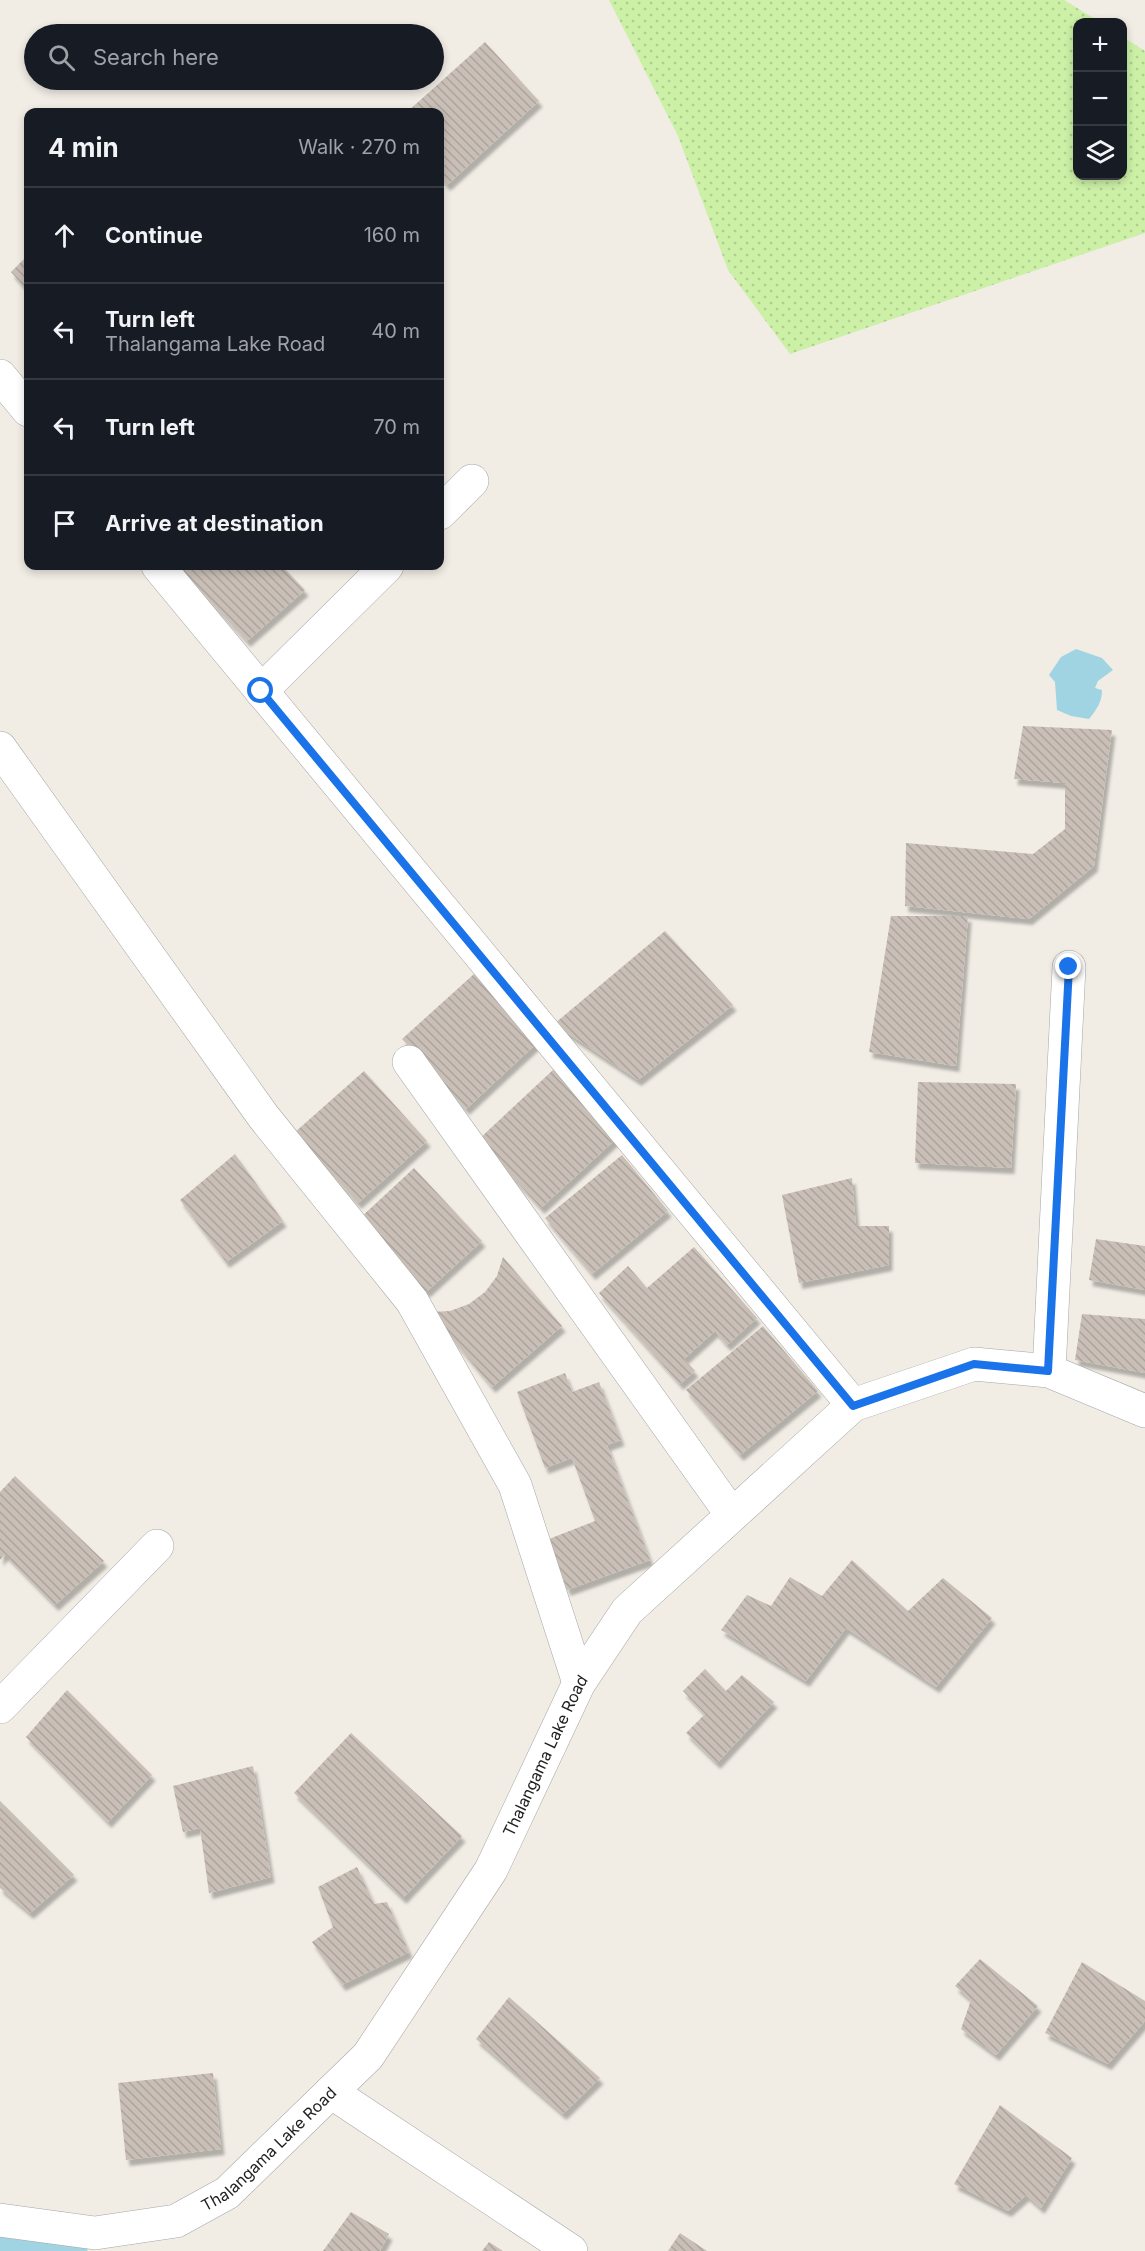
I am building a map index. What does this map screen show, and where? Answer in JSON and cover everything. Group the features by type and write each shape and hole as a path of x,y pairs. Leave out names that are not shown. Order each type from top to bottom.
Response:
{"street":[{"path":"0,376 24,405"},
{"path":"444,509 472,481"},
{"path":"161,570 853,1406"},
{"path":"261,691 383,570"},
{"path":"0,748 263,1116 412,1301 515,1485 579,1683"},
{"path":"1048,1371 1069,967"},
{"path":"410,1062 732,1515"},
{"name":"Thalangama Lake Road","path":"0,2220 99,2242 176,2221 227,2193 368,2056 491,1870 579,1683 627,1611 853,1406 974,1364 1048,1371 1145,1411"},
{"path":"0,1707 157,1546"},
{"path":"331,2092 571,2251"}],"green space":[{"path":"609,0 1064,0 1093,18 1073,18 1073,180 1127,180 1127,40 1145,51 1145,233 790,354 728,270 678,136"}],"water":[{"path":"1076,649 1102,658 1113,670 1098,681 1095,688 1102,690 1101,698 1097,709 1089,719 1071,716 1057,710 1055,682 1049,675 1061,657"},
{"path":"0,2221 95,2233 87,2251 0,2251"}],"building":[{"path":"485,42 539,101 447,185 444,182 444,108 411,108 432,90 444,90 444,79"},
{"path":"24,259 24,287 11,272"},
{"path":"286,570 305,590 247,641 182,571"},
{"path":"1023,726 1112,730 1094,866 1029,919 905,906 906,843 1033,854 1065,829 1065,783 1014,779"},
{"path":"891,916 968,916 956,1066 869,1052"},
{"path":"665,931 733,1005 638,1080 554,1024"},
{"path":"474,974 537,1043 466,1109 402,1039"},
{"path":"554,1069 618,1137 541,1208 478,1140"},
{"path":"364,1071 427,1141 358,1203 294,1133"},
{"path":"918,1082 1016,1084 1011,1168 915,1163"},
{"path":"235,1154 283,1221 226,1262 180,1200"},
{"path":"622,1155 668,1211 592,1274 545,1218"},
{"path":"414,1168 482,1241 426,1292 359,1219"},
{"path":"852,1178 856,1226 889,1226 889,1265 799,1283 782,1195"},
{"path":"1096,1239 1145,1246 1145,1290 1089,1280"},
{"path":"694,1247 757,1318 727,1345 715,1331 684,1359 695,1371 680,1384 599,1293 628,1266 647,1288"},
{"path":"503,1257 562,1326 492,1387 430,1312 450,1311 469,1304 485,1292 497,1276"},
{"path":"1082,1314 1145,1319 1145,1373 1075,1360"},
{"path":"763,1326 818,1391 740,1455 686,1390"},
{"path":"565,1373 572,1392 599,1382 621,1440 607,1445 650,1560 567,1590 549,1539 595,1521 572,1458 545,1468 517,1392"},
{"path":"15,1476 104,1561 55,1605 5,1554 0,1560 0,1492"},
{"path":"852,1560 908,1611 943,1578 992,1618 936,1687 846,1628 806,1681 721,1630 747,1595 771,1606 790,1577 822,1596"},
{"path":"705,1669 726,1691 742,1675 774,1702 717,1763 686,1733 705,1714 683,1691"},
{"path":"67,1690 152,1775 108,1822 26,1737"},
{"path":"351,1733 462,1836 403,1898 294,1793"},
{"path":"253,1766 271,1877 209,1893 200,1828 183,1832 173,1786"},
{"path":"0,1801 74,1875 30,1913 0,1888"},
{"path":"357,1867 374,1904 387,1902 409,1952 342,1985 312,1942 333,1927 318,1887"},
{"path":"980,1959 1038,2006 996,2055 961,2029 971,2000 955,1986"},
{"path":"1082,1962 1145,2001 1145,2021 1108,2064 1045,2033"},
{"path":"509,1997 600,2078 563,2114 476,2039"},
{"path":"213,2073 221,2149 126,2160 118,2083"},
{"path":"1000,2105 1072,2158 1041,2208 1026,2195 1008,2211 954,2184"},
{"path":"351,2212 389,2234 380,2251 323,2251"},
{"path":"680,2233 707,2251 668,2251"},
{"path":"489,2242 503,2251 482,2251"}],"route":[{"path":"261,691 853,1406 974,1364 1048,1371 1069,967"}]}
